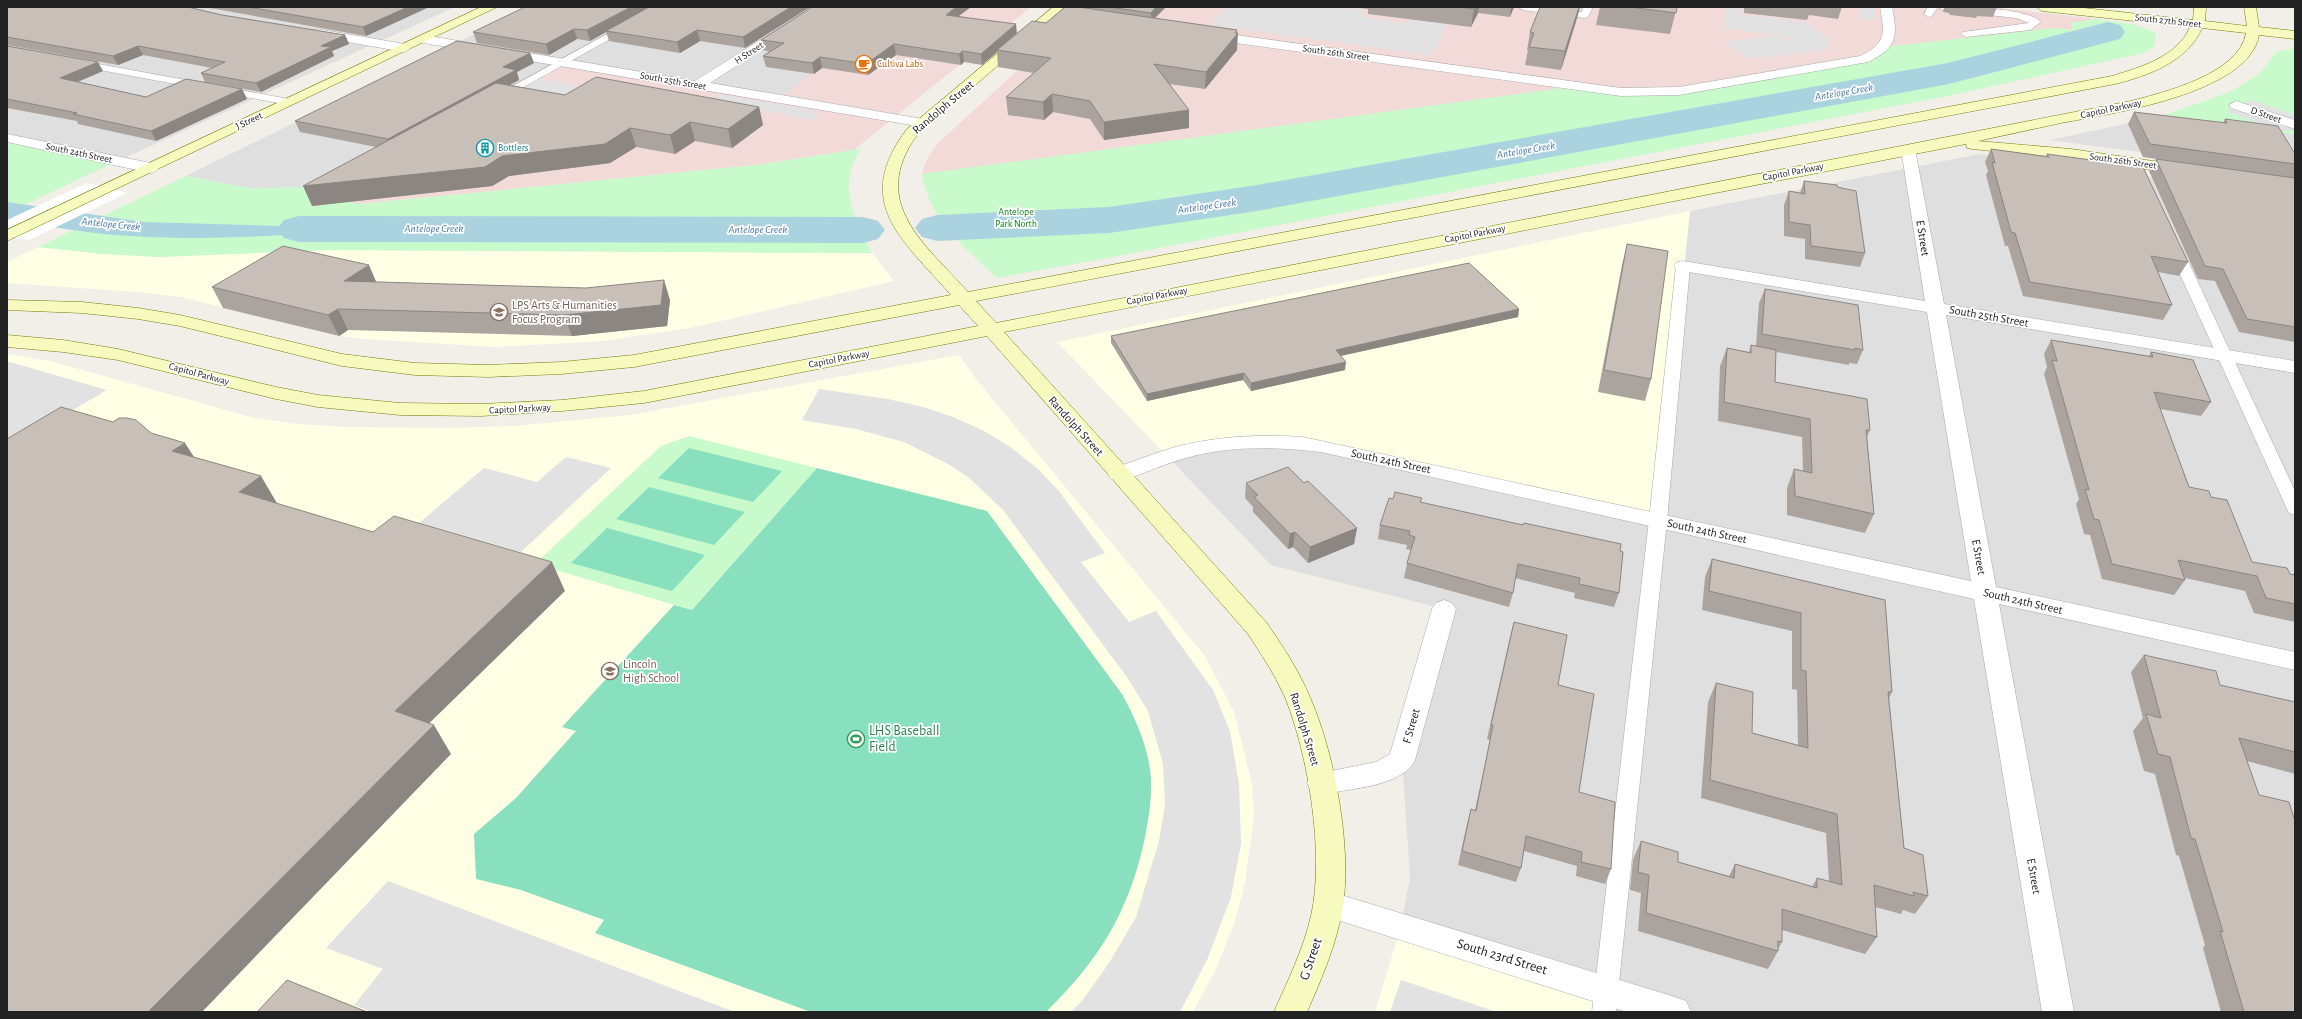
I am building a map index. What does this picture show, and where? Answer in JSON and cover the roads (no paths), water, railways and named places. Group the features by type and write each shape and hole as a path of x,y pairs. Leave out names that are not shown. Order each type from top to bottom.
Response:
{"main road":[{"name":"J Street","path":"7,236 491,7"},
{"name":"South 27th Street","path":"2042,7 2200,14 2215,13"},
{"name":"South 27th Street","path":"2187,10 2254,31 2295,35"},
{"name":"Randolph Street","path":"1059,12 923,123 904,142 892,165 889,193 891,204 903,230 1257,628 1281,662 1297,696 1309,731 1321,783 1329,849 1328,904"},
{"path":"2251,12 2254,31"},
{"path":"2237,15 2251,12 2265,18"},
{"path":"7,305 98,308 157,316 341,360 395,368 453,372 515,371 570,368 634,361 2115,80 2152,67 2173,56 2188,43 2200,14"},
{"name":"Capitol Parkway","path":"7,341 99,351 156,363 267,392 318,401 385,409 495,411 560,407 644,397 1942,144 2159,98 2190,87 2229,68 2243,55 2251,41 2254,31"},
{"path":"2229,68 2264,46 2295,42"},
{"path":"1908,150 1905,136 1917,127 2016,100"},
{"name":"South 26th Street","path":"2025,126 2029,135 2039,143 2071,154"},
{"name":"South 26th Street","path":"1942,144 2071,154 2139,168 2200,172"},
{"name":"G Street","path":"1290,1012 1297,999 1316,947 1328,904"}],"street":[{"name":"H Street","path":"698,85 821,7"},
{"name":"South 26th Street","path":"1197,34 1621,92 1679,91 1863,59 1880,52 1886,44 1890,32 1886,7"},
{"path":"302,30 405,48"},
{"name":"South 25th Street","path":"423,39 923,123"},
{"name":"D Street","path":"2236,105 2295,125"},
{"name":"South 24th Street","path":"7,138 151,168"},
{"name":"E Street","path":"1908,150 2058,1012"},
{"name":"South 25th Street","path":"1683,266 1935,306 2295,368"},
{"name":"South 24th Street","path":"1119,474 1181,452 1215,444 1253,441 1289,442 1371,457 2295,661"},
{"name":"F Street","path":"1321,783 1382,772 1402,760 1444,609"},
{"name":"South 23rd Street","path":"1328,904 1605,1001 1675,1012"}],"lane":[{"path":"486,103 662,7"},
{"path":"1523,7 1585,15 1588,7"},
{"path":"1943,7 2018,15 2036,22 2030,27 1966,34"},
{"path":"64,60 289,102"},
{"path":"2170,238 2295,509"},
{"path":"1605,1001 1658,520 1683,266"}],"water":[{"path":"7,202 144,222 379,229 214,238 115,235 7,220"}],"waterway":[{"name":"Antelope Creek","path":"937,228 1109,220 1257,198 1949,73 2108,32"},
{"name":"Antelope Creek","path":"299,229 863,230"}],"place":[{"name":"Cultiva Labs","path":"864,64"},
{"name":"Bottlers","path":"485,148"},
{"name":"LPS Arts & Humanities Focus Program","path":"499,312"},
{"name":"Lincoln High School","path":"610,671"},
{"name":"LHS Baseball Field","path":"856,739"}],"park label":[{"name":"Antelope Park North","path":"1016,218"}]}
